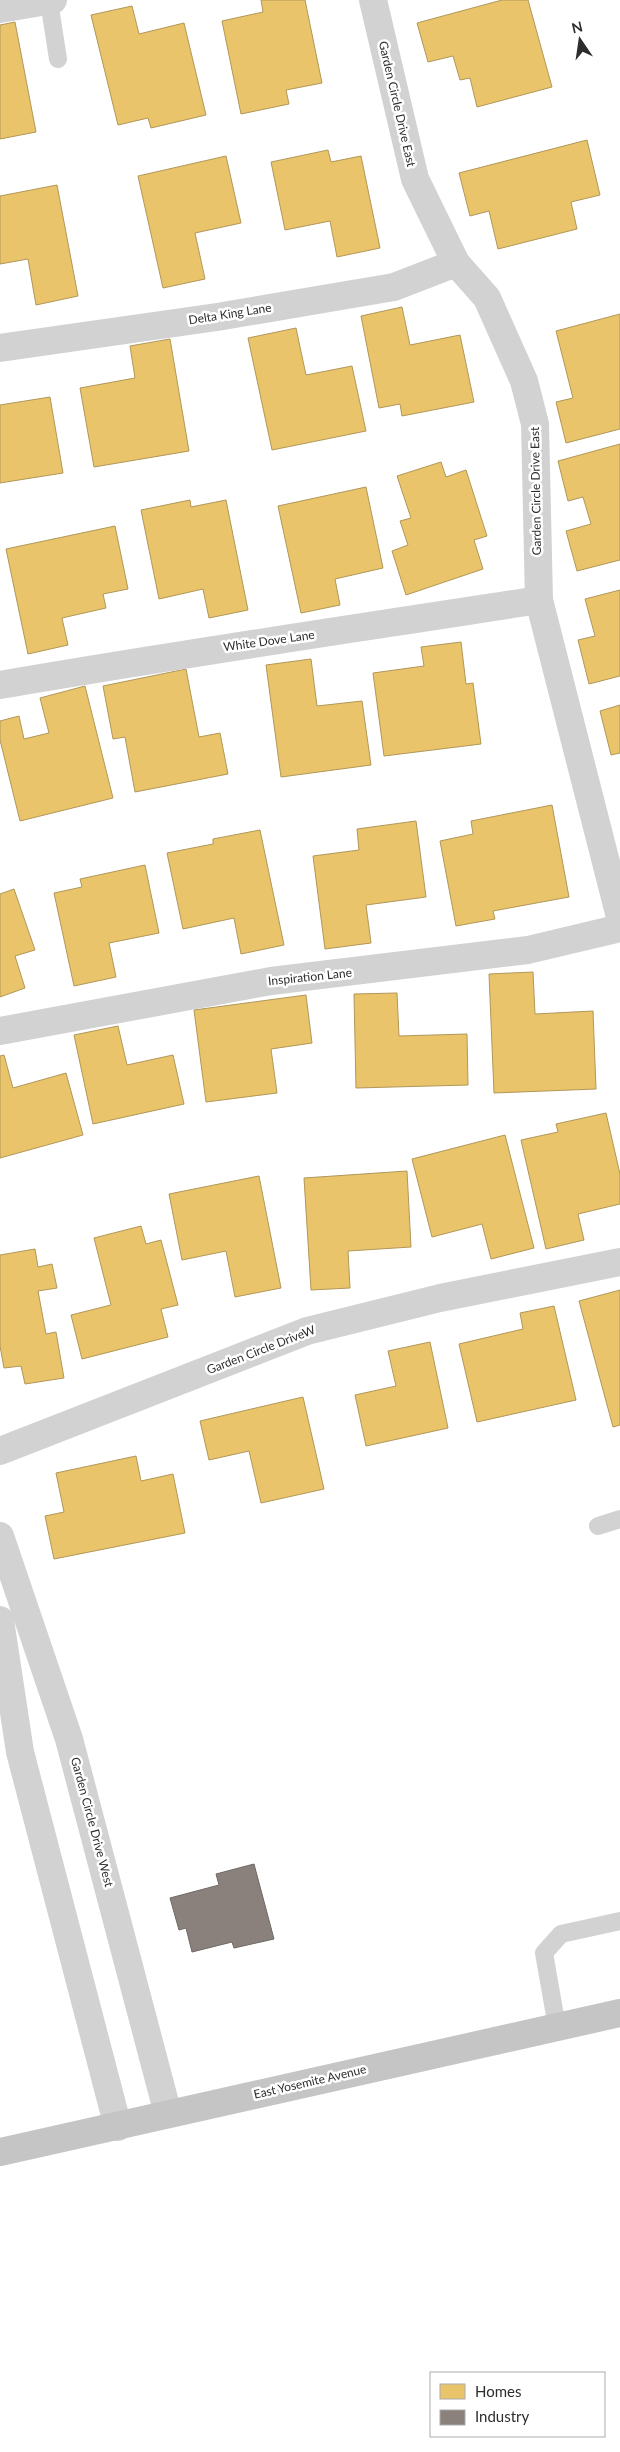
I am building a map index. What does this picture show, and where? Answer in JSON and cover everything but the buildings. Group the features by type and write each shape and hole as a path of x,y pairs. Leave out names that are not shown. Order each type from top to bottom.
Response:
{"main road":[{"name":"East Yosemite Avenue","path":"0,2152 620,2013"}],"street":[{"path":"0,9 51,0"},
{"name":"Garden Circle Drive East","path":"373,0 415,179 456,263 487,298 524,380 535,424 539,600 620,917"},
{"name":"Delta King Lane","path":"0,348 217,317 394,287 456,263"},
{"name":"White Dove Lane","path":"0,685 192,652 251,645 539,600"},
{"name":"Inspiration Lane","path":"0,1031 271,981 528,950 620,928"},
{"name":"Garden Circle DriveW","path":"0,1451 308,1331 440,1298 620,1262"},
{"name":"Garden Circle Drive West","path":"0,1536 69,1739 168,2114"},
{"path":"0,1620 20,1752 118,2127"}],"lane":[{"path":"51,0 58,60"},
{"path":"598,1526 620,1519"},
{"path":"557,2027 544,1952 561,1934 620,1921"}]}
